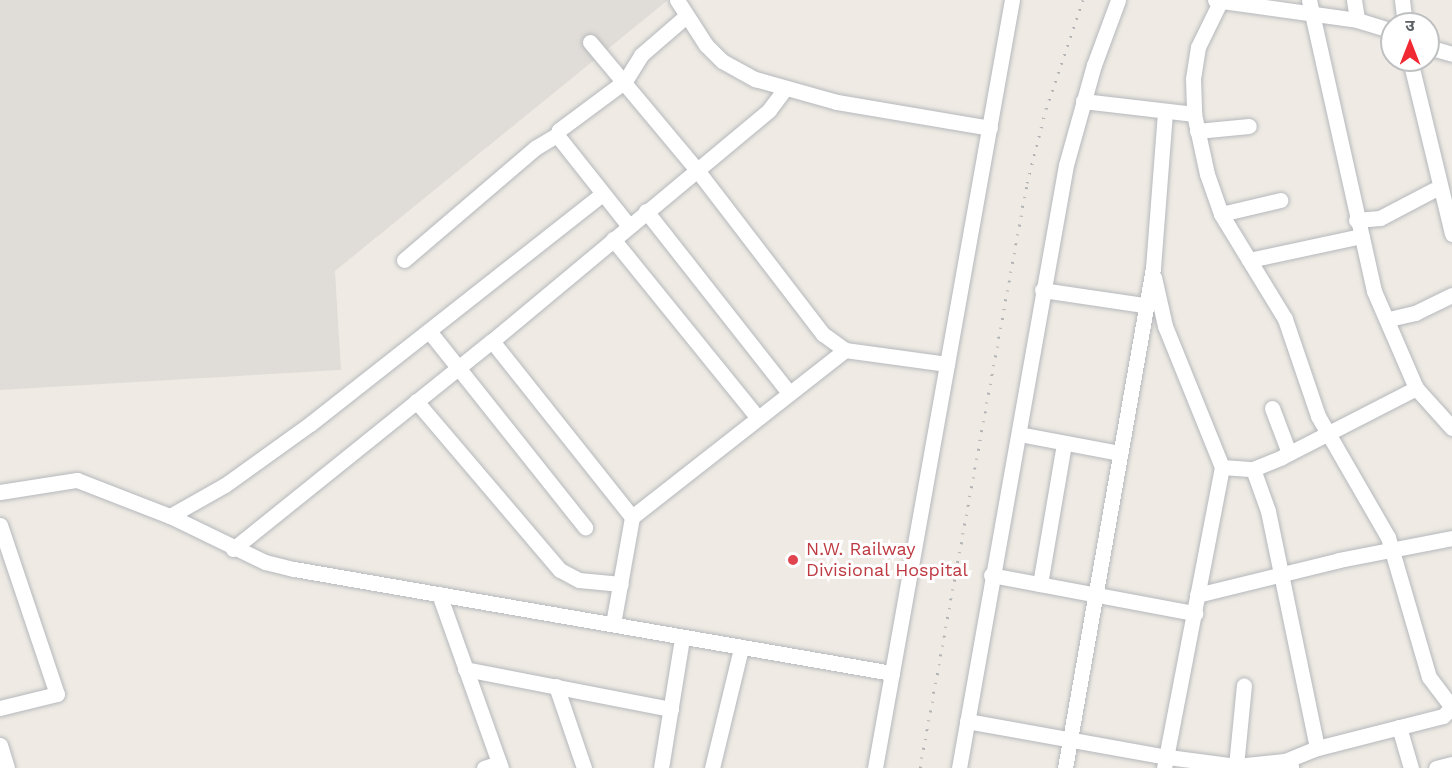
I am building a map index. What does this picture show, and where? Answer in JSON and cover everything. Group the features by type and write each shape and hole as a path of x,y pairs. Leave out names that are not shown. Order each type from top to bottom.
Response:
{"street":[{"path":"677,0 686,16 722,61 784,90 990,128"},
{"path":"875,768 1012,0"},
{"path":"959,768 991,575 1019,434 1042,290 1083,101 1118,0"},
{"path":"1354,0 1357,20"},
{"path":"967,721 1070,739 1166,762 1236,766 1289,764 1317,748 1443,716 1452,706 1430,677 1393,548 1318,416 1285,319 1221,214 1194,114 1198,46 1219,1 1310,8 1380,28"},
{"path":"1310,8 1356,220 1374,291 1389,319 1416,388 1452,428"},
{"path":"404,260 535,148 557,135 559,130 625,81 641,55 686,16"},
{"path":"590,42 625,81 697,170 812,322 845,350 947,364"},
{"path":"1413,72 1452,234"},
{"path":"233,549 492,341 769,110 784,90"},
{"path":"1083,101 1194,114"},
{"path":"1065,768 1097,595 1143,305 1152,268 1165,112"},
{"path":"1197,131 1249,126"},
{"path":"557,135 629,226"},
{"path":"1356,220 1380,218 1442,188"},
{"path":"170,516 225,485 301,431 602,194"},
{"path":"1221,214 1280,200"},
{"path":"646,211 789,393"},
{"path":"1249,260 1361,236"},
{"path":"613,239 758,417"},
{"path":"1152,268 1165,326 1222,467 1166,762"},
{"path":"1042,290 1143,305"},
{"path":"1389,319 1415,313 1452,295"},
{"path":"429,331 585,527"},
{"path":"492,341 632,517"},
{"path":"613,624 632,517 845,350"},
{"path":"1222,467 1253,469 1416,388"},
{"path":"416,401 560,570 579,580 621,584"},
{"path":"1272,408 1289,453"},
{"path":"1019,434 1120,453"},
{"path":"1040,584 1064,444"},
{"path":"1253,469 1262,486 1317,748"},
{"path":"0,492 77,480 170,516 233,549 294,569 892,673"},
{"path":"0,525 57,694 0,708"},
{"path":"1197,595 1393,548 1452,538"},
{"path":"991,575 1195,613"},
{"path":"439,594 495,766"},
{"path":"661,768 682,638"},
{"path":"712,768 741,648"},
{"path":"465,669 671,709"},
{"path":"556,686 584,768"},
{"path":"1236,766 1244,686"},
{"path":"1399,727 1411,768"},
{"path":"0,745 7,768"},
{"path":"1436,768 1452,764"}],"shaded area":[{"path":"0,0 668,0 335,271 341,370 0,390"}],"railway":[{"path":"920,768 1027,183 1046,109 1083,0"}],"place":[{"name":"N.W. Railway Divisional Hospital","path":"793,560"}]}
